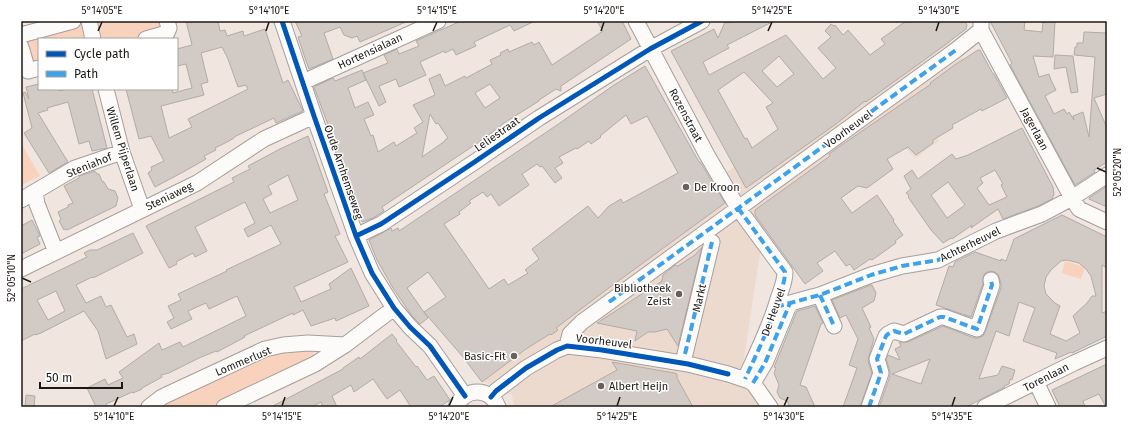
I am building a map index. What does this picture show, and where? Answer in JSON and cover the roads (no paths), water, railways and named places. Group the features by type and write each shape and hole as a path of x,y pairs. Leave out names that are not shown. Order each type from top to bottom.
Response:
{"street":[{"path":"21,35 73,21"},
{"path":"89,21 93,38"},
{"path":"150,38 167,33 169,28 167,21"},
{"name":"Oude Arnhemseweg","path":"282,21 356,236 372,273 394,308 410,327 430,346 461,401"},
{"name":"Hortensialaan","path":"303,82 438,21"},
{"name":"Rozenstraat","path":"636,21 705,151 738,208"},
{"name":"Leliestraat","path":"356,236 381,224 539,118 650,49 702,21"},
{"name":"Voorheuvel","path":"567,346 570,334 582,322 956,50 981,26"},
{"name":"Jagerlaan","path":"981,26 1079,209 1107,222"},
{"path":"21,47 28,72 38,68"},
{"name":"Willem Pijperlaan","path":"106,90 122,152 142,209"},
{"name":"Steniaweg","path":"21,269 197,183 264,139 314,116"},
{"name":"Steniahof","path":"21,200 75,168 122,152"},
{"name":"Achterheuvel","path":"783,305 820,295 871,275 902,266 938,260 996,231 1042,214 1072,198 1107,175"},
{"path":"35,192 36,204 56,252"},
{"name":"De Heuvel","path":"738,208 785,272 783,305"},
{"name":"Markt","path":"685,354 712,242"},
{"path":"869,407 880,372 877,359 886,336 894,331 904,334 940,317 977,328 992,284 991,280"},
{"path":"820,295 834,326"},
{"path":"770,407 749,381 765,363 783,305"},
{"path":"224,407 315,364 345,345 394,308"},
{"name":"Lommerlust","path":"149,407 162,397 265,349 283,345 308,343 345,345"},
{"name":"Voorheuvel","path":"494,402 496,391 526,368 557,350 567,346 688,364 749,381"},
{"name":"Torenlaan","path":"985,407 1107,348"},
{"path":"1036,382 1048,407"},
{"path":"461,401 471,393 478,392 484,393 494,402"}],"place":[{"name":"De Kroon","path":"686,187"},
{"name":"Bibliotheek Zeist","path":"679,294"},
{"name":"Basic-Fit","path":"514,356"},
{"name":"Albert Heijn","path":"601,386"}]}
